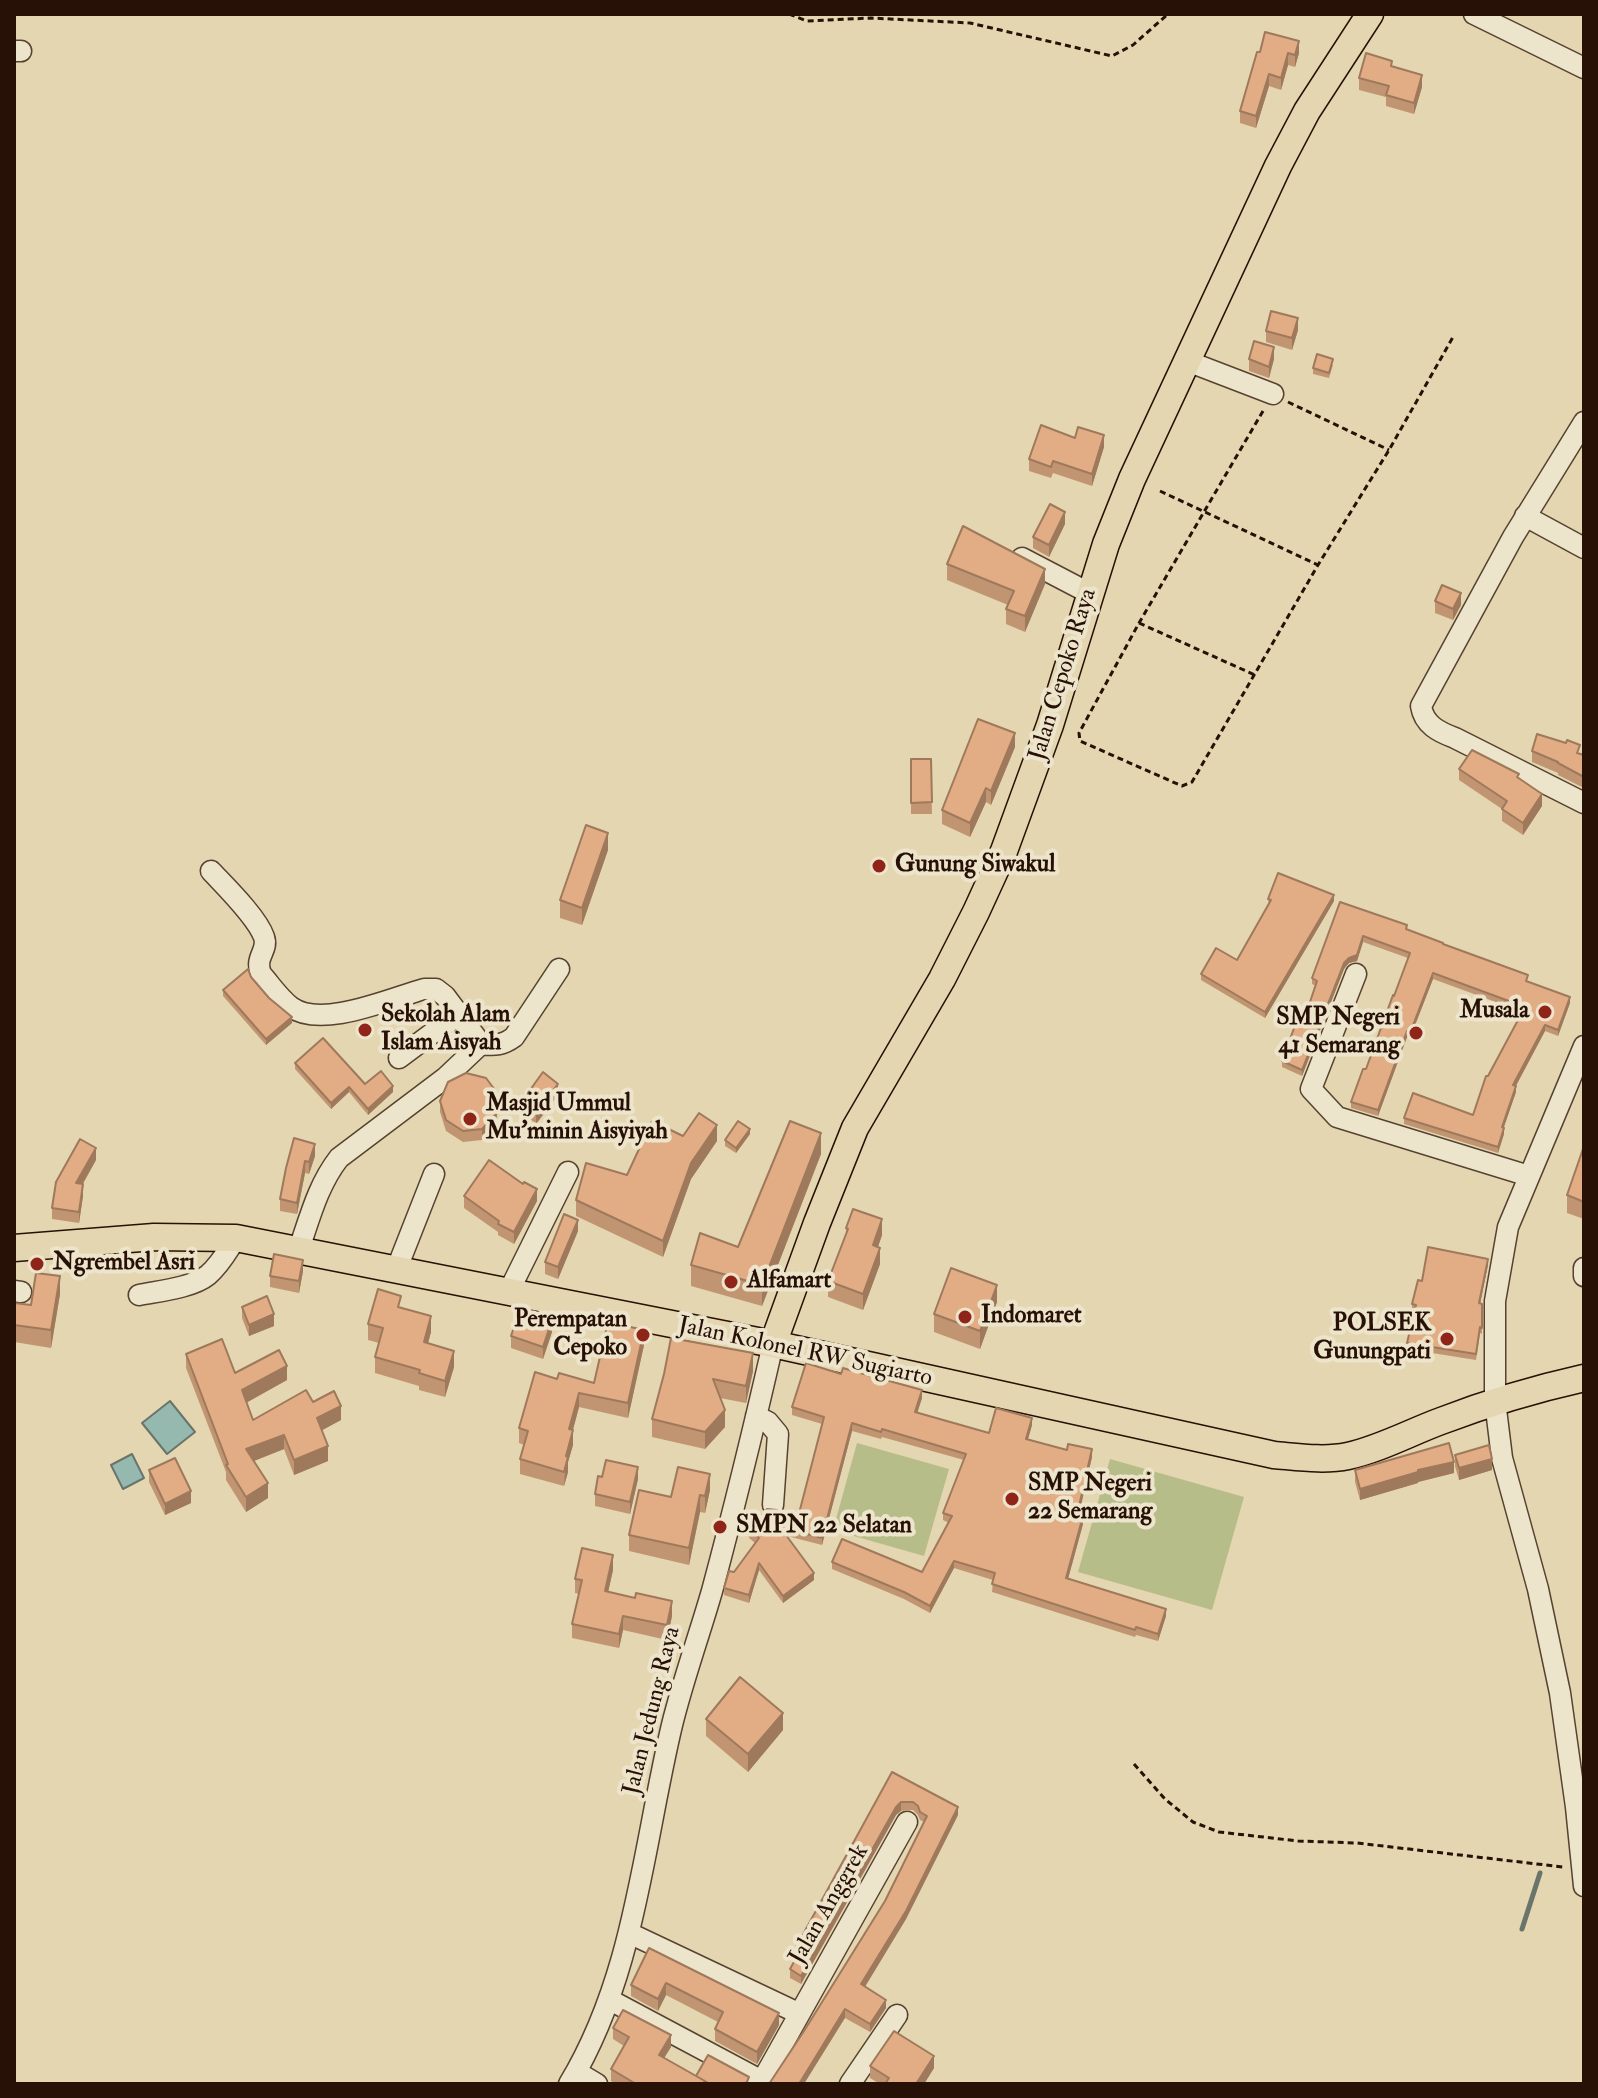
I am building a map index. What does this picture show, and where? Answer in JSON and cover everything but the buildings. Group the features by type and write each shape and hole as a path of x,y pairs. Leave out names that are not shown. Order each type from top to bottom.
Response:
{"main road":[{"name":"Jalan Cepoko Raya","path":"773,1344 855,1128 942,979 1004,851 1050,725 1089,593 1120,508 1278,166 1307,111 1370,14"},
{"name":"Jalan Kolonel RW Sugiarto","path":"14,1248 154,1237 236,1238 773,1344 1274,1455 1326,1459 1348,1456 1495,1401 1584,1378"}],"street":[{"path":"1474,14 1584,68"},
{"path":"1187,361 1273,394"},
{"path":"1584,422 1576,453 1525,516 1421,706 1423,715 1438,732 1584,803"},
{"path":"1525,516 1584,548"},
{"path":"1010,551 1089,593"},
{"path":"211,871 243,905 264,936 265,945 258,960 261,974 292,1008 307,1015 337,1014 430,988 445,996 481,1044 504,1044 514,1037 559,969"},
{"path":"1356,974 1311,1089 1337,1117 1529,1176"},
{"path":"399,1058 458,1014"},
{"path":"299,1249 320,1188 339,1158 445,1078 481,1044"},
{"path":"1583,1878 1560,1693 1538,1589 1502,1458 1495,1401 1495,1301 1508,1227 1584,1046"},
{"path":"508,1293 568,1172"},
{"path":"397,1268 434,1174"},
{"path":"139,1295 194,1283 206,1277 217,1267 236,1238"},
{"path":"1584,1268 1584,1276"},
{"name":"Jalan Jedung Raya","path":"573,2078 610,2000 629,1933 673,1722 747,1460 773,1344"},
{"path":"756,1416 768,1422 778,1434 773,1505"},
{"name":"Jalan Anggrek","path":"761,2083 907,1822"},
{"path":"629,1933 798,2013"},
{"path":"610,2000 761,2083"},
{"path":"850,2084 897,2015"},
{"path":"573,2078 597,2084"}],"path":[{"path":"789,14 807,21 871,18 970,23 1112,56 1133,45 1168,14"},
{"path":"1389,450 1273,394 1139,623 1079,733 1080,741 1182,786 1192,782 1389,450 1453,337"},
{"path":"1160,491 1318,565"},
{"path":"1139,623 1255,675"},
{"path":"1134,1764 1165,1799 1193,1822 1219,1832 1298,1841 1357,1843 1583,1878"}],"green space":[{"path":"857,1443 949,1469 924,1556 833,1530"},
{"path":"1110,1459 1244,1497 1212,1610 1078,1572"}],"water":[{"path":"170,1401 195,1432 167,1454 142,1423"},
{"path":"132,1454 144,1478 123,1489 111,1465"}],"waterway":[{"path":"1522,1929 1540,1873"}],"place":[{"name":"Gunung Siwakul","path":"879,866"},
{"name":"Musala","path":"1545,1012"},
{"name":"Sekolah Alam Islam Aisyah","path":"365,1030"},
{"name":"SMP Negeri 41 Semarang","path":"1416,1033"},
{"name":"Masjid Ummul Mu'minin Aisyiyah","path":"470,1119"},
{"name":"Ngrembel Asri","path":"37,1264"},
{"name":"Alfamart","path":"731,1282"},
{"name":"Indomaret","path":"965,1317"},
{"name":"Perempatan Cepoko","path":"643,1335"},
{"name":"POLSEK Gunungpati","path":"1447,1339"},
{"name":"SMP Negeri 22 Semarang","path":"1012,1499"},
{"name":"SMPN 22 Selatan","path":"720,1527"}]}
